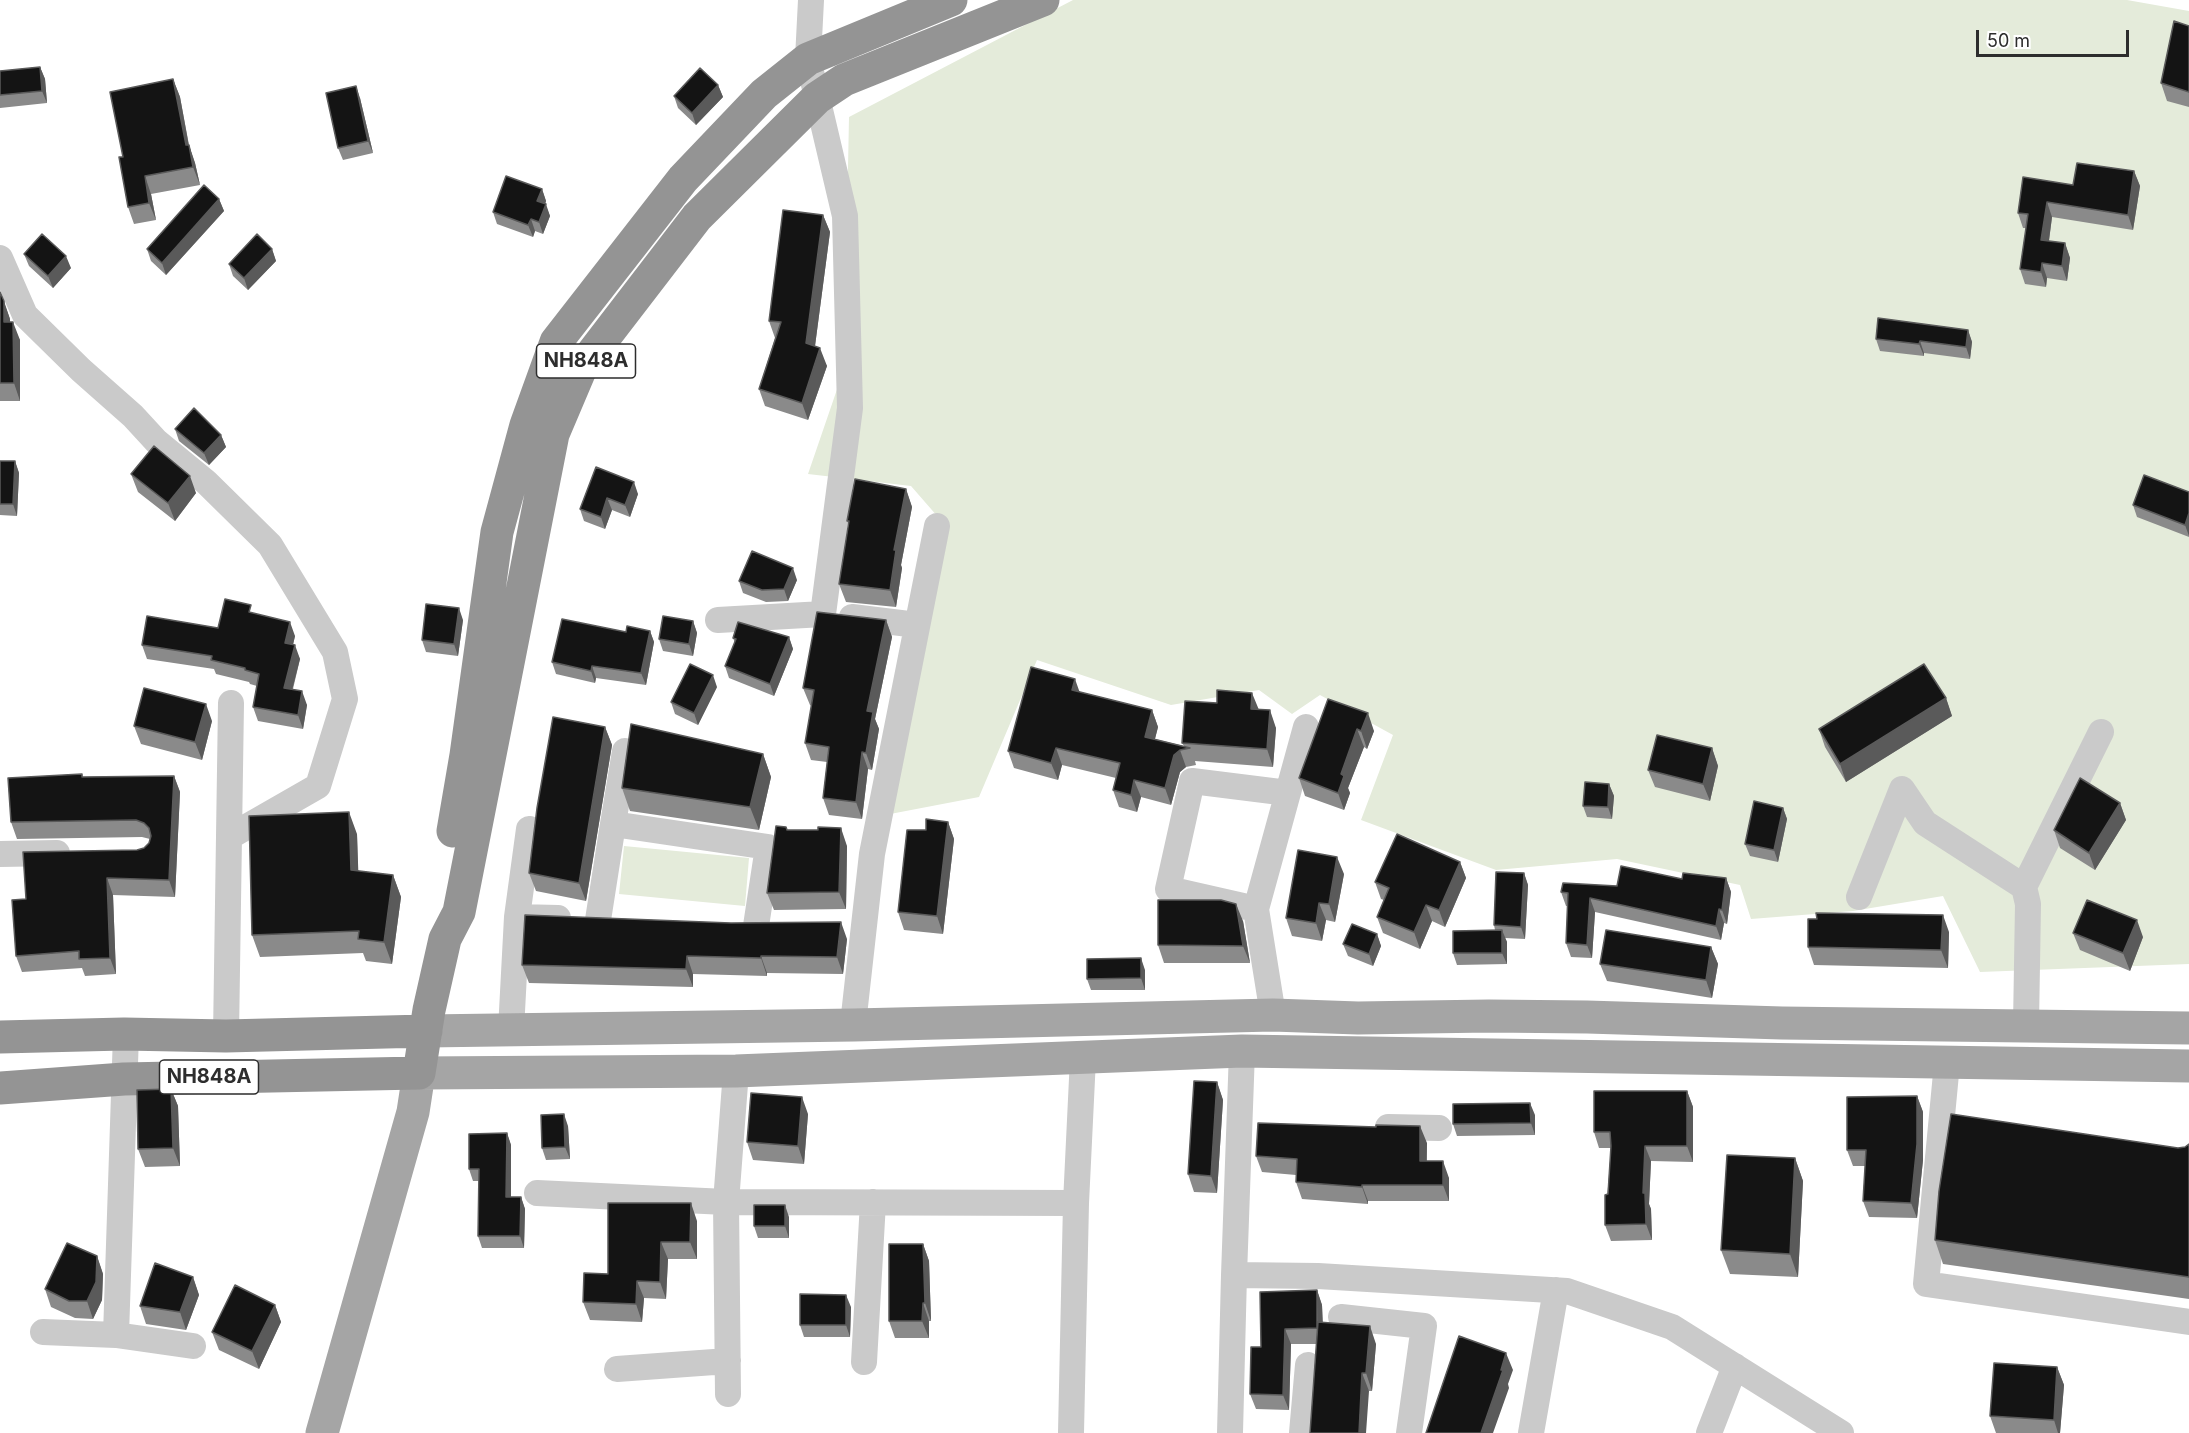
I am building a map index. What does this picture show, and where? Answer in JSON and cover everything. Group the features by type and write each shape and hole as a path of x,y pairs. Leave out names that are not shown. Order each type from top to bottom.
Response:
{"highway":[{"name":"NH848A","path":"444,939 439,910 466,755 497,532 526,425 556,342 683,179 764,94 808,59 951,0"},
{"name":"NH848A","path":"15,1036 125,1034 226,1036 426,1031 444,939 459,912 553,434 581,368 697,217 817,98 844,80 1043,0"},
{"path":"419,1073 426,1031"},
{"name":"NH848A","path":"0,1088 124,1079 419,1073"}],"main road":[{"path":"1242,1051 1258,1015"},
{"path":"426,1031 854,1025 1258,1015 1358,1018 1489,1016 2189,1028"},
{"path":"322,1433 413,1112 419,1073 736,1071 1242,1051 2189,1066"}],"street":[{"path":"811,0 808,59 845,216 850,408 823,614"},
{"path":"0,258 25,315 81,370 133,416 156,441 206,482 270,545 335,652 345,699 318,786 229,837"},
{"path":"854,1025 852,925 872,854 937,526"},
{"path":"718,620 823,614 917,625"},
{"path":"226,1036 231,703"},
{"path":"1258,1015 1256,909 1306,727"},
{"path":"2026,1025 2028,904 2024,887 2101,732"},
{"path":"517,917 610,921 613,824 625,751"},
{"path":"1256,909 1168,889 1192,781 1288,793"},
{"path":"1859,897 1902,789 1925,824 2024,887"},
{"path":"613,824 768,847 758,926"},
{"path":"511,1030 517,917 529,829"},
{"path":"0,854 83,853"},
{"path":"116,1335 125,1034"},
{"path":"1230,1433 1234,1275 1251,1124 1242,1051"},
{"path":"1071,1433 1076,1203 1083,1058"},
{"path":"1947,1063 1954,1122 1926,1284 2189,1322"},
{"path":"728,1394 726,1202 736,1071"},
{"path":"1368,1127 1439,1128"},
{"path":"537,1193 726,1202 1076,1203"},
{"path":"864,1362 873,1202"},
{"path":"1234,1275 1318,1276 1567,1291 1672,1326 1841,1433"},
{"path":"1531,1433 1556,1290"},
{"path":"1341,1317 1424,1326 1409,1433"},
{"path":"43,1332 116,1335 193,1346"},
{"path":"617,1369 728,1361"},
{"path":"1302,1433 1308,1365"},
{"path":"1709,1433 1736,1366"}],"green space":[{"path":"1073,0 2127,0 2189,11 2189,964 1980,972 1943,896 1853,911 1751,919 1740,885 1617,859 1496,870 1361,820 1393,735 1320,695 1292,714 1259,690 1171,705 1037,660 979,797 885,815 938,517 911,486 808,474 844,369 849,117"},
{"path":"624,846 749,858 745,906 619,894"}],"building":[{"path":"2174,21 2189,26 2189,92 2161,83"},
{"path":"40,67 42,91 0,95 0,71"},
{"path":"700,68 718,85 692,113 674,96"},
{"path":"173,79 186,145 189,145 193,167 145,176 149,203 128,207 119,157 123,157 110,92"},
{"path":"356,86 368,141 338,148 326,93"},
{"path":"2077,163 2134,171 2128,215 2047,202 2041,240 2065,243 2062,266 2042,263 2041,272 2020,269 2028,214 2018,213 2023,177 2073,185"},
{"path":"506,176 542,189 537,201 546,204 539,222 531,219 528,225 493,212"},
{"path":"204,185 219,199 162,263 147,249"},
{"path":"783,210 823,215 806,343 820,348 802,403 759,389 781,322 769,321"},
{"path":"42,234 66,256 48,276 24,254"},
{"path":"257,234 272,249 244,278 229,264"},
{"path":"0,292 4,301 4,322 13,322 14,383 0,383"},
{"path":"1878,318 1968,330 1966,347 1920,341 1919,344 1876,339"},
{"path":"194,408 221,435 204,453 175,429"},
{"path":"154,446 190,476 168,503 131,474"},
{"path":"0,461 15,461 13,504 0,504"},
{"path":"596,467 634,482 625,505 607,498 601,517 580,509"},
{"path":"2144,475 2189,492 2189,513 2185,525 2133,505"},
{"path":"855,479 906,489 894,550 896,550 890,590 839,584"},
{"path":"752,551 793,568 784,589 762,590 739,581"},
{"path":"225,599 251,605 249,612 290,622 285,643 295,645 284,688 302,691 298,715 253,707 259,674 245,670 245,668 211,660 212,656 142,645 147,616 218,628"},
{"path":"426,604 459,608 454,644 422,640"},
{"path":"817,612 886,620 867,711 873,712 866,753 862,752 856,802 823,798 829,747 805,743 814,690 803,688"},
{"path":"663,616 693,621 689,644 659,639"},
{"path":"562,619 626,632 627,626 650,631 641,673 592,666 591,671 552,662"},
{"path":"738,622 789,637 770,684 725,666 736,639 733,638"},
{"path":"690,664 713,675 694,713 671,702"},
{"path":"1924,664 1946,698 1840,764 1819,729"},
{"path":"1031,667 1075,679 1072,690 1152,710 1145,737 1190,748 1180,750 1174,755 1165,788 1134,780 1131,795 1113,790 1120,763 1056,748 1051,763 1008,751"},
{"path":"144,688 206,704 195,742 134,726"},
{"path":"1217,690 1252,693 1251,709 1270,710 1267,749 1182,743 1185,701 1217,703"},
{"path":"1328,699 1368,713 1361,731 1357,729 1341,774 1344,776 1338,793 1299,778"},
{"path":"553,717 605,727 579,883 529,873 537,808"},
{"path":"631,724 763,754 750,807 622,788"},
{"path":"1657,735 1712,748 1703,784 1648,770"},
{"path":"82,774 82,777 174,776 169,880 107,878 110,958 79,959 79,951 16,956 12,900 26,899 23,852 137,850 149,843 151,836 149,828 136,820 11,822 8,778"},
{"path":"2080,778 2120,803 2089,853 2054,830"},
{"path":"1585,782 1609,784 1608,807 1583,806"},
{"path":"1754,801 1783,808 1774,850 1745,844"},
{"path":"349,812 351,870 393,875 384,942 358,939 359,931 252,935 249,816"},
{"path":"926,819 948,822 937,916 898,912 907,830 926,830"},
{"path":"776,826 786,827 787,830 818,830 818,827 841,828 839,892 767,893"},
{"path":"1397,834 1460,862 1439,910 1426,905 1414,932 1377,917 1389,888 1375,882"},
{"path":"1298,850 1337,857 1329,904 1319,903 1316,923 1286,918"},
{"path":"1621,866 1682,879 1683,873 1726,878 1722,910 1719,909 1716,926 1590,898 1587,945 1566,943 1568,893 1561,892 1563,883 1617,886"},
{"path":"1496,872 1524,873 1521,927 1494,925"},
{"path":"1158,900 1221,900 1236,904 1243,946 1158,945"},
{"path":"2087,900 2137,920 2123,953 2073,933"},
{"path":"1816,913 1943,915 1941,950 1808,947 1808,919 1817,919"},
{"path":"525,915 731,923 841,922 837,957 687,956 686,969 522,965"},
{"path":"1352,924 1377,934 1369,954 1343,944"},
{"path":"1502,930 1502,953 1453,953 1453,931"},
{"path":"1606,930 1711,947 1706,980 1600,964"},
{"path":"1141,958 1141,978 1087,979 1087,959"},
{"path":"1194,1081 1217,1082 1211,1176 1188,1174"},
{"path":"171,1089 173,1148 138,1149 137,1090"},
{"path":"1594,1091 1687,1091 1687,1146 1645,1146 1643,1193 1645,1193 1646,1224 1605,1225 1610,1132 1594,1132"},
{"path":"751,1093 802,1097 798,1146 747,1142"},
{"path":"1917,1096 1917,1144 1911,1203 1863,1201 1866,1150 1847,1150 1847,1097"},
{"path":"1530,1103 1531,1123 1453,1124 1453,1104"},
{"path":"564,1114 565,1147 542,1148 541,1115"},
{"path":"1951,1114 2178,1148 2189,1144 2189,1277 1935,1240 1939,1191"},
{"path":"1258,1123 1376,1127 1376,1125 1420,1126 1420,1161 1443,1161 1443,1185 1362,1185 1362,1187 1296,1182 1297,1159 1256,1156"},
{"path":"507,1133 506,1197 521,1197 520,1236 478,1236 479,1169 469,1169 469,1134"},
{"path":"1727,1155 1795,1158 1790,1254 1721,1250"},
{"path":"608,1203 691,1203 690,1242 661,1242 660,1282 637,1281 636,1304 583,1302 584,1273 608,1274"},
{"path":"754,1205 785,1205 785,1226 754,1226"},
{"path":"67,1243 97,1256 96,1282 87,1301 69,1301 45,1289"},
{"path":"889,1244 923,1244 925,1303 923,1303 922,1321 889,1321"},
{"path":"155,1263 193,1277 180,1312 140,1306"},
{"path":"235,1285 275,1305 252,1351 212,1332"},
{"path":"1317,1290 1317,1328 1285,1329 1283,1395 1250,1394 1251,1347 1261,1347 1260,1292"},
{"path":"800,1294 846,1295 846,1325 800,1325"},
{"path":"1318,1322 1370,1326 1366,1373 1362,1373 1359,1433 1310,1433"},
{"path":"1459,1336 1506,1353 1501,1370 1503,1370 1481,1433 1426,1433"},
{"path":"1994,1363 2057,1367 2054,1420 1990,1416"}]}
